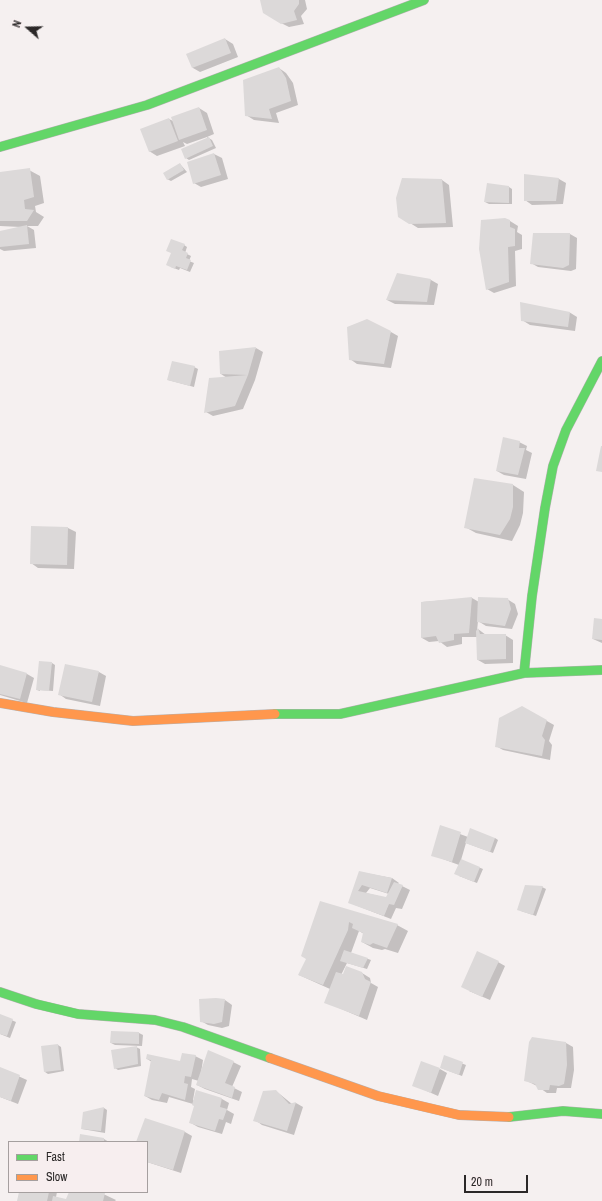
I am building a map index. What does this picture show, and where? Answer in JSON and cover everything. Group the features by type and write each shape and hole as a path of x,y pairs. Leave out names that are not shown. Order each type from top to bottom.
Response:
{"street":[{"path":"0,147 147,105 424,0"},
{"path":"524,673 526,637 545,506 561,440 578,407 598,374 602,362"},
{"path":"0,703 53,712 133,721 250,714 340,714 524,673 602,670"},
{"path":"0,992 36,1004 78,1014 155,1020 183,1026 378,1096 459,1115 518,1117 563,1111 602,1114"}],"building":[{"path":"260,0 299,0 299,4 294,11 297,20 281,24 263,13"},
{"path":"225,38 231,53 192,68 186,54"},
{"path":"279,67 286,78 291,101 269,109 272,119 245,116 243,80"},
{"path":"199,107 207,130 179,140 171,117"},
{"path":"169,118 178,141 149,152 140,129"},
{"path":"209,137 213,146 185,159 181,149"},
{"path":"214,153 221,175 193,184 187,162"},
{"path":"180,163 184,170 167,180 163,173"},
{"path":"30,168 34,197 24,200 25,209 34,210 27,221 0,221 0,172"},
{"path":"524,174 559,178 556,201 524,201"},
{"path":"402,178 442,179 446,223 409,224 398,217 396,198"},
{"path":"487,183 509,186 509,203 484,202"},
{"path":"505,218 510,220 510,227 515,229 515,246 508,247 509,282 486,290 479,249 481,220"},
{"path":"27,225 29,244 0,247 0,231"},
{"path":"533,233 570,233 569,265 563,268 530,264"},
{"path":"171,239 185,244 182,250 188,253 186,258 191,260 187,270 176,266 175,269 166,265 171,253 166,251"},
{"path":"397,273 431,279 427,302 386,300"},
{"path":"520,302 570,312 568,327 521,321"},
{"path":"367,319 391,331 384,364 349,360 347,327"},
{"path":"256,347 248,375 220,374 219,351"},
{"path":"172,361 195,366 190,386 167,380"},
{"path":"248,375 235,406 204,413 209,378"},
{"path":"503,437 520,441 519,448 525,448 518,475 496,471"},
{"path":"602,446 602,472 596,471"},
{"path":"474,478 513,484 513,507 510,519 500,535 464,528"},
{"path":"31,526 68,527 67,565 30,564"},
{"path":"472,597 469,633 454,634 454,640 439,643 436,636 421,638 421,602"},
{"path":"478,597 508,598 511,609 505,626 477,622"},
{"path":"594,618 602,619 602,640 592,639"},
{"path":"478,628 480,634 506,634 506,659 477,660 476,631"},
{"path":"39,661 52,662 49,691 36,690"},
{"path":"65,664 99,671 92,702 58,695"},
{"path":"0,665 27,673 20,699 0,694"},
{"path":"522,706 547,720 542,736 545,740 542,756 495,747 499,718"},
{"path":"440,825 461,832 452,862 431,856"},
{"path":"470,828 495,838 490,852 465,843"},
{"path":"461,859 480,867 474,882 454,874"},
{"path":"359,871 392,878 387,893 362,885 358,891 386,897 394,882 403,885 394,905 389,904 384,916 348,903"},
{"path":"525,885 543,886 533,915 517,910"},
{"path":"320,901 398,924 387,948 373,943 370,945 361,942 363,933 352,928 353,924 349,922 348,930 323,985 298,975 306,959 301,956"},
{"path":"344,950 368,958 363,968 340,961"},
{"path":"477,951 499,961 482,997 461,987"},
{"path":"346,966 362,972 365,979 371,982 359,1016 324,1003 336,972 343,974"},
{"path":"199,999 225,999 222,1022 214,1024 200,1022"},
{"path":"0,1014 13,1019 7,1036 0,1034"},
{"path":"111,1031 139,1032 139,1044 110,1043"},
{"path":"532,1037 566,1042 567,1065 564,1084 559,1086 550,1085 549,1090 538,1090 535,1084 524,1081 529,1042"},
{"path":"58,1044 61,1070 44,1072 41,1046"},
{"path":"137,1046 138,1064 114,1069 111,1050"},
{"path":"208,1050 234,1061 225,1083 235,1087 232,1098 196,1085"},
{"path":"182,1053 196,1055 191,1077 185,1076 184,1083 188,1084 185,1100 162,1093 159,1100 144,1096 151,1060 146,1059 147,1054 180,1061"},
{"path":"444,1055 463,1062 459,1075 440,1068"},
{"path":"421,1061 440,1068 431,1093 412,1086"},
{"path":"0,1067 20,1075 11,1101 0,1097"},
{"path":"196,1090 222,1098 220,1107 227,1109 223,1120 219,1119 215,1131 189,1123 194,1106 192,1105"},
{"path":"276,1090 289,1104 296,1102 287,1131 253,1121 263,1091"},
{"path":"104,1107 101,1131 81,1129 83,1112"},
{"path":"145,1118 185,1131 173,1170 148,1162 148,1141 136,1141"},
{"path":"80,1134 104,1138 104,1141 79,1141"},
{"path":"19,1193 49,1193 47,1201 17,1201"},
{"path":"69,1193 105,1193 103,1201 52,1201 53,1196 66,1199"}],"traffic: fast":[{"path":"0,147 147,105 424,0"},
{"path":"524,673 532,596 553,466 566,430 602,361"},
{"path":"275,714 340,714 524,673 602,670"},
{"path":"0,992 36,1004 78,1014 155,1020 183,1027 270,1058"},
{"path":"509,1117 563,1111 602,1114"}],"traffic: slow":[{"path":"0,703 53,712 133,721 275,714"},
{"path":"270,1058 378,1096 459,1115 509,1117"}]}
